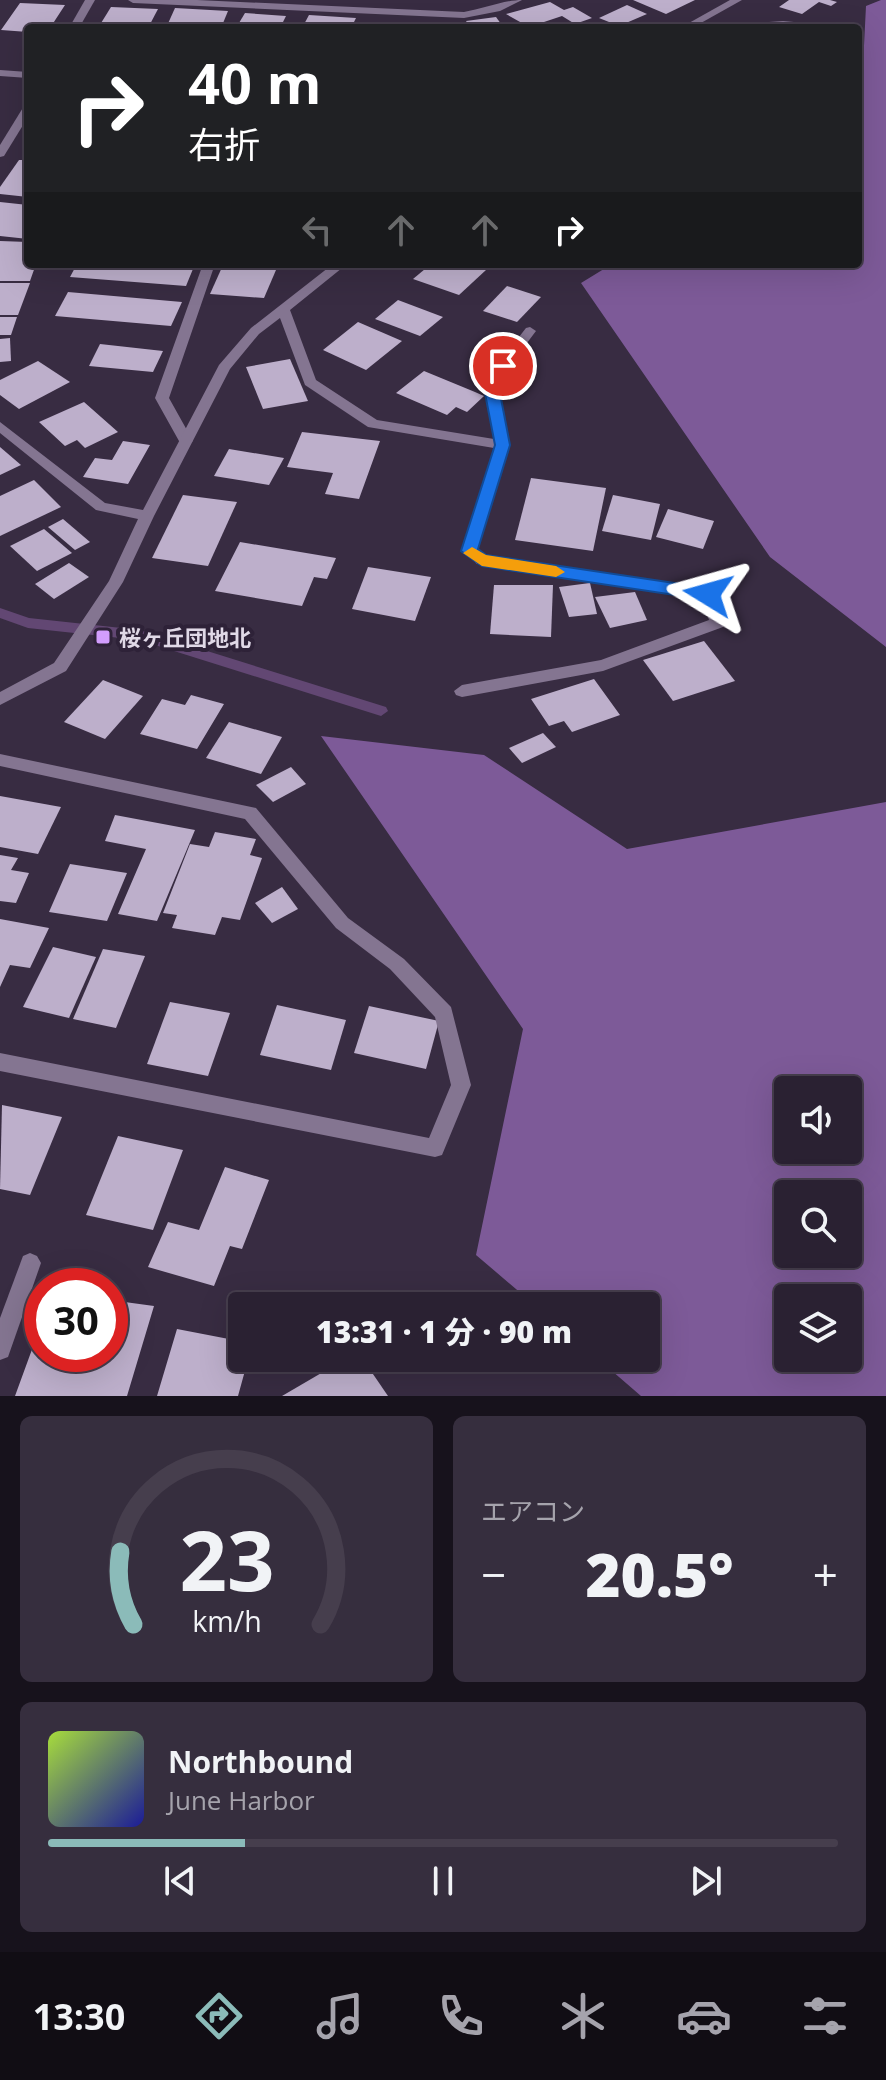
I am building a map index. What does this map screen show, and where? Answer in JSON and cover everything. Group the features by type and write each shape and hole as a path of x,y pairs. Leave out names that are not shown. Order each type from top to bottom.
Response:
{"street":[{"path":"76,24 90,0"},
{"path":"133,0 464,15 497,9 517,0"},
{"path":"692,24 737,0"},
{"path":"0,73 24,75"},
{"path":"1,150 24,114"},
{"path":"186,441 162,398 208,268"},
{"path":"0,699 60,667 116,582 224,368 255,331 336,268"},
{"path":"283,309 310,382 373,424 502,445"},
{"path":"462,691 603,665 718,623 708,594 482,560 470,551 502,445 490,383 530,331"},
{"path":"0,426 101,507 147,516"},
{"path":"0,760 250,813 342,923 397,964 444,1013 461,1085 435,1148 0,1062"},
{"path":"0,1349 30,1263"}],"shaded area":[{"path":"886,0 886,647 770,557 581,283 605,268 862,268 862,85 866,6"},
{"path":"321,736 484,755 627,849 886,802 886,1396 641,1396 613,1372 660,1372 660,1292 520,1292 476,1255 523,1029"}],"building":[{"path":"633,0 695,0 666,14"},
{"path":"789,0 837,2 831,6 819,2 802,14 779,7"},
{"path":"550,2 564,10 573,7 592,18 575,24 562,16 538,24 524,24 506,14"},
{"path":"20,3 65,5 53,24 24,24 24,32 1,30"},
{"path":"627,5 647,14 624,24 599,18"},
{"path":"111,7 158,9 150,24 100,24"},
{"path":"175,8 228,11 223,24 168,24"},
{"path":"245,13 286,16 282,24 238,24"},
{"path":"309,15 356,18 353,24 304,24"},
{"path":"496,17 501,24 468,24 466,21"},
{"path":"19,160 24,160 24,197 0,194 0,187"},
{"path":"0,202 24,205 24,239 0,236"},
{"path":"0,241 24,242 24,268 35,268 30,281 0,281"},
{"path":"75,268 193,268 186,286 70,277"},
{"path":"222,268 276,270 264,298 210,294"},
{"path":"426,268 486,270 459,295 413,279"},
{"path":"0,283 30,283 18,315 0,315"},
{"path":"507,286 541,297 517,322 483,311"},
{"path":"68,292 182,302 171,326 55,316"},
{"path":"398,300 443,317 420,336 375,319"},
{"path":"0,317 17,317 11,335 0,335"},
{"path":"358,322 402,341 366,370 323,350"},
{"path":"10,338 11,361 0,362 0,339"},
{"path":"100,344 163,351 153,372 89,366"},
{"path":"290,359 308,401 263,409 246,367"},
{"path":"38,361 70,382 19,409 0,395 0,380"},
{"path":"424,371 484,396 467,412 456,407 447,415 396,393"},
{"path":"84,402 118,432 85,448 77,440 65,446 39,422"},
{"path":"302,432 380,441 359,499 325,494 333,473 287,467"},
{"path":"123,441 150,445 128,484 83,477 95,458 112,460"},
{"path":"0,447 21,465 0,475"},
{"path":"229,449 284,458 269,485 214,476"},
{"path":"531,478 606,488 593,551 515,540"},
{"path":"34,480 61,507 0,536 0,496"},
{"path":"183,495 237,502 208,566 152,558"},
{"path":"613,495 660,504 651,540 602,531"},
{"path":"668,509 714,521 703,549 656,537"},
{"path":"63,519 90,542 75,550 48,527"},
{"path":"44,529 72,553 37,571 10,546"},
{"path":"240,542 336,558 327,579 314,577 302,606 215,591"},
{"path":"69,563 89,577 54,599 35,584"},
{"path":"368,567 431,577 415,621 352,609"},
{"path":"590,583 597,614 569,617 559,587"},
{"path":"494,585 553,585 551,637 490,634"},
{"path":"635,592 647,620 610,628 595,597"},
{"path":"704,641 735,681 673,701 643,660"},
{"path":"594,679 620,715 572,732 564,721 549,726 531,699"},
{"path":"103,680 143,696 105,739 64,722"},
{"path":"191,695 224,704 197,749 140,734 162,699 185,705"},
{"path":"229,722 282,737 261,774 206,758"},
{"path":"543,733 556,747 522,763 509,748"},
{"path":"291,767 306,784 273,802 256,785"},
{"path":"0,796 61,807 38,854 0,847"},
{"path":"115,815 195,830 157,921 118,914 146,849 105,841"},
{"path":"215,832 256,839 250,855 262,858 240,920 222,917 215,935 172,928 177,915 163,913 190,844 209,847"},
{"path":"0,855 18,858 11,870 29,873 16,903 0,901"},
{"path":"70,864 127,873 107,921 49,912"},
{"path":"282,887 298,909 272,923 255,903"},
{"path":"0,919 49,928 30,968 10,965 0,987"},
{"path":"53,947 96,957 69,1018 23,1007"},
{"path":"103,949 145,956 116,1028 73,1019"},
{"path":"170,1002 230,1013 208,1076 147,1064"},
{"path":"277,1005 346,1020 331,1070 260,1055"},
{"path":"369,1006 439,1021 426,1069 354,1053"},
{"path":"2,1105 62,1117 30,1195 0,1189"},
{"path":"118,1136 183,1150 153,1230 86,1215"},
{"path":"225,1167 269,1180 242,1249 230,1246 214,1286 148,1267 168,1222 199,1230"},
{"path":"128,1302 154,1306 127,1396 15,1396 24,1371 128,1372"},
{"path":"177,1329 228,1339 228,1372 245,1372 238,1396 157,1396"},
{"path":"323,1372 372,1372 388,1396 282,1396"}],"waterway":[{"path":"0,613 28,623 140,635 381,711"}],"slow traffic":[{"path":"472,553 482,560 556,572"}],"place":[{"name":"桜ヶ丘団地北","path":"103,637"}],"route":[{"path":"503,366 490,383 502,445 470,551 482,560 708,594"}]}
